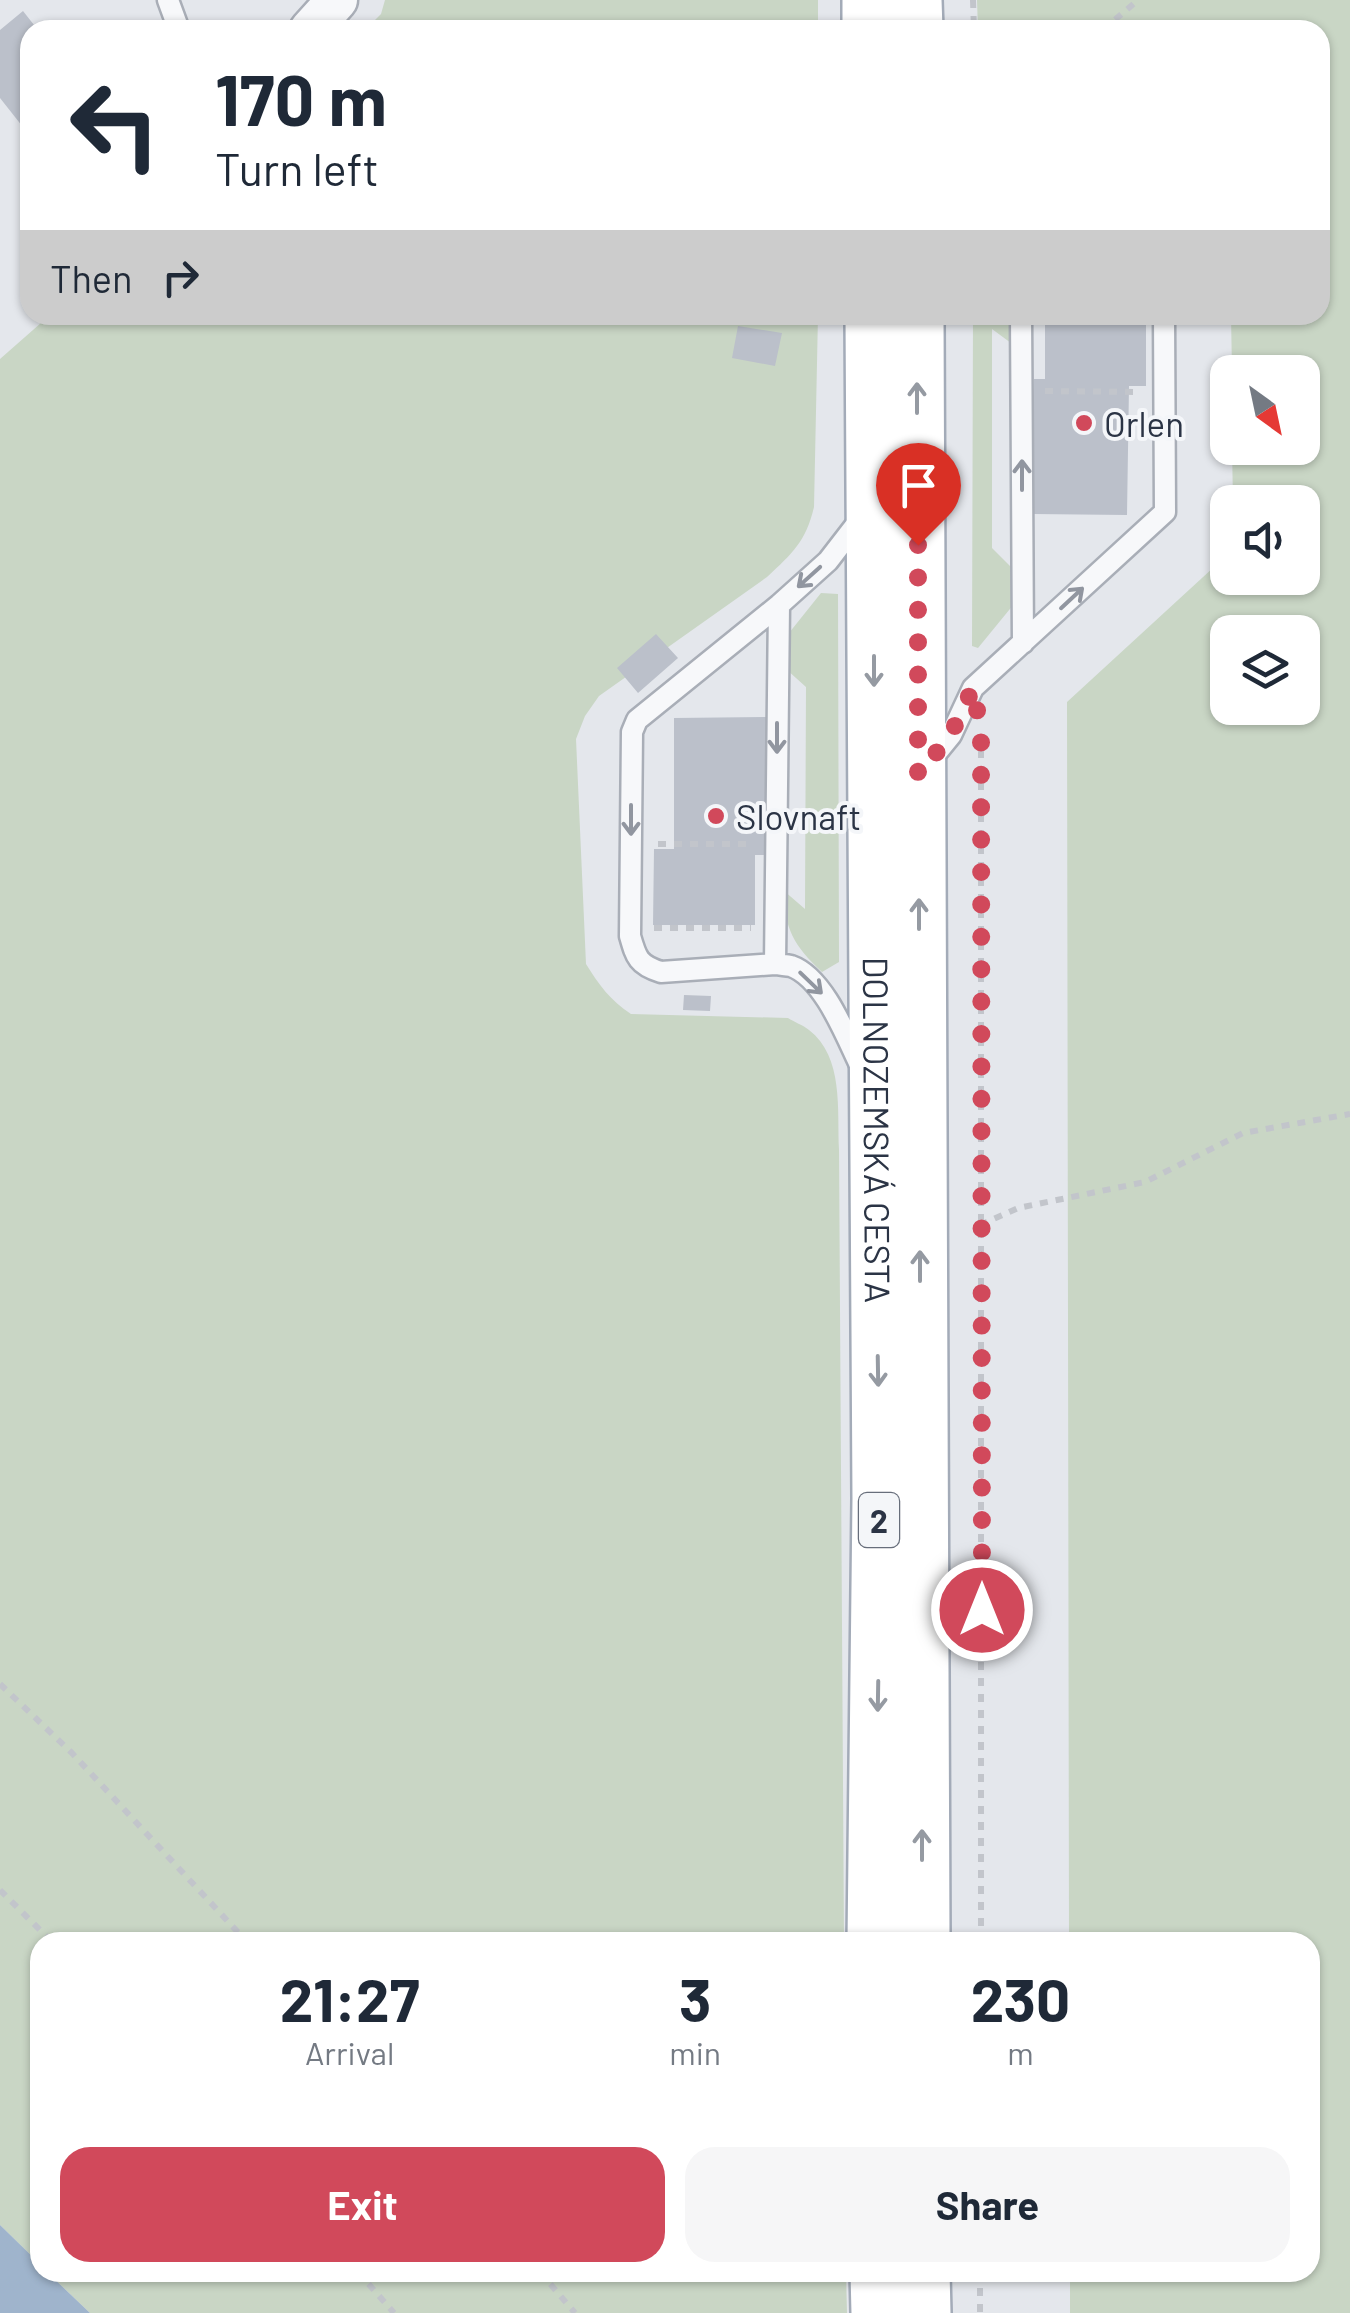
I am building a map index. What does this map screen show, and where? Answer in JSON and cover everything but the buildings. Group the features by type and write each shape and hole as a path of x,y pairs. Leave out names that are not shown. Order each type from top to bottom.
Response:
{"main road":[{"name":"DOLNOZEMSKÁ CESTA","path":"873,325 880,1498 876,1932"},
{"name":"DOLNOZEMSKÁ CESTA","path":"916,325 922,1932"},
{"path":"878,2282 879,2313"},
{"path":"922,2282 922,2313"}],"street":[{"path":"319,20 337,0"}],"lane":[{"path":"1021,325 1023,642"},
{"path":"918,775 950,736 973,688 1165,512 1164,325"},
{"path":"873,503 828,561 636,720 632,732 630,936 636,958 661,972 792,966 826,996 876,1098"},
{"path":"776,964 778,605"}],"path":[{"path":"1115,20 1138,0"},
{"path":"1021,391 1164,392"},
{"path":"973,688 981,732 981,1932"},
{"path":"631,844 776,844"},
{"path":"630,928 758,928"},
{"path":"980,1226 1018,1208 1145,1182 1243,1133 1350,1114"},
{"path":"0,1684 71,1752 238,1932"},
{"path":"0,1890 42,1932"},
{"path":"367,2282 394,2313"},
{"path":"549,2282 575,2313"},
{"path":"980,2282 980,2313"}],"green space":[{"path":"385,0 818,0 818,20 375,20"},
{"path":"977,0 1350,0 1350,2313 1070,2313 1070,2282 1320,2282 1320,1932 1069,1932 1067,702 1210,571 1210,595 1320,595 1320,485 1233,485 1232,465 1320,465 1320,355 1232,355 1231,325 1330,325 1330,20 978,20"},
{"path":"39,325 818,325 814,507 802,538 767,577 599,696 576,739 586,964 600,985 631,1014 788,1018 807,1028 820,1041 833,1069 839,1150 844,1932 30,1932 30,2254 0,2225 0,359"},
{"path":"973,325 1016,325 1015,346 992,329 992,548 1016,572 1014,604 978,648 972,646"},
{"path":"821,593 838,594 839,962 822,972 792,936 783,890 805,909 806,687 786,669 785,638"},
{"path":"57,2282 846,2282 847,2313 90,2313"}],"water":[{"path":"0,2225 30,2254 30,2282 57,2282 90,2313 0,2313"}],"place":[{"name":"Orlen","path":"1084,423"},
{"name":"Slovnaft","path":"716,816"}],"route":[{"path":"918,545 918,775 950,736 973,688 981,732 982,1610"}]}
